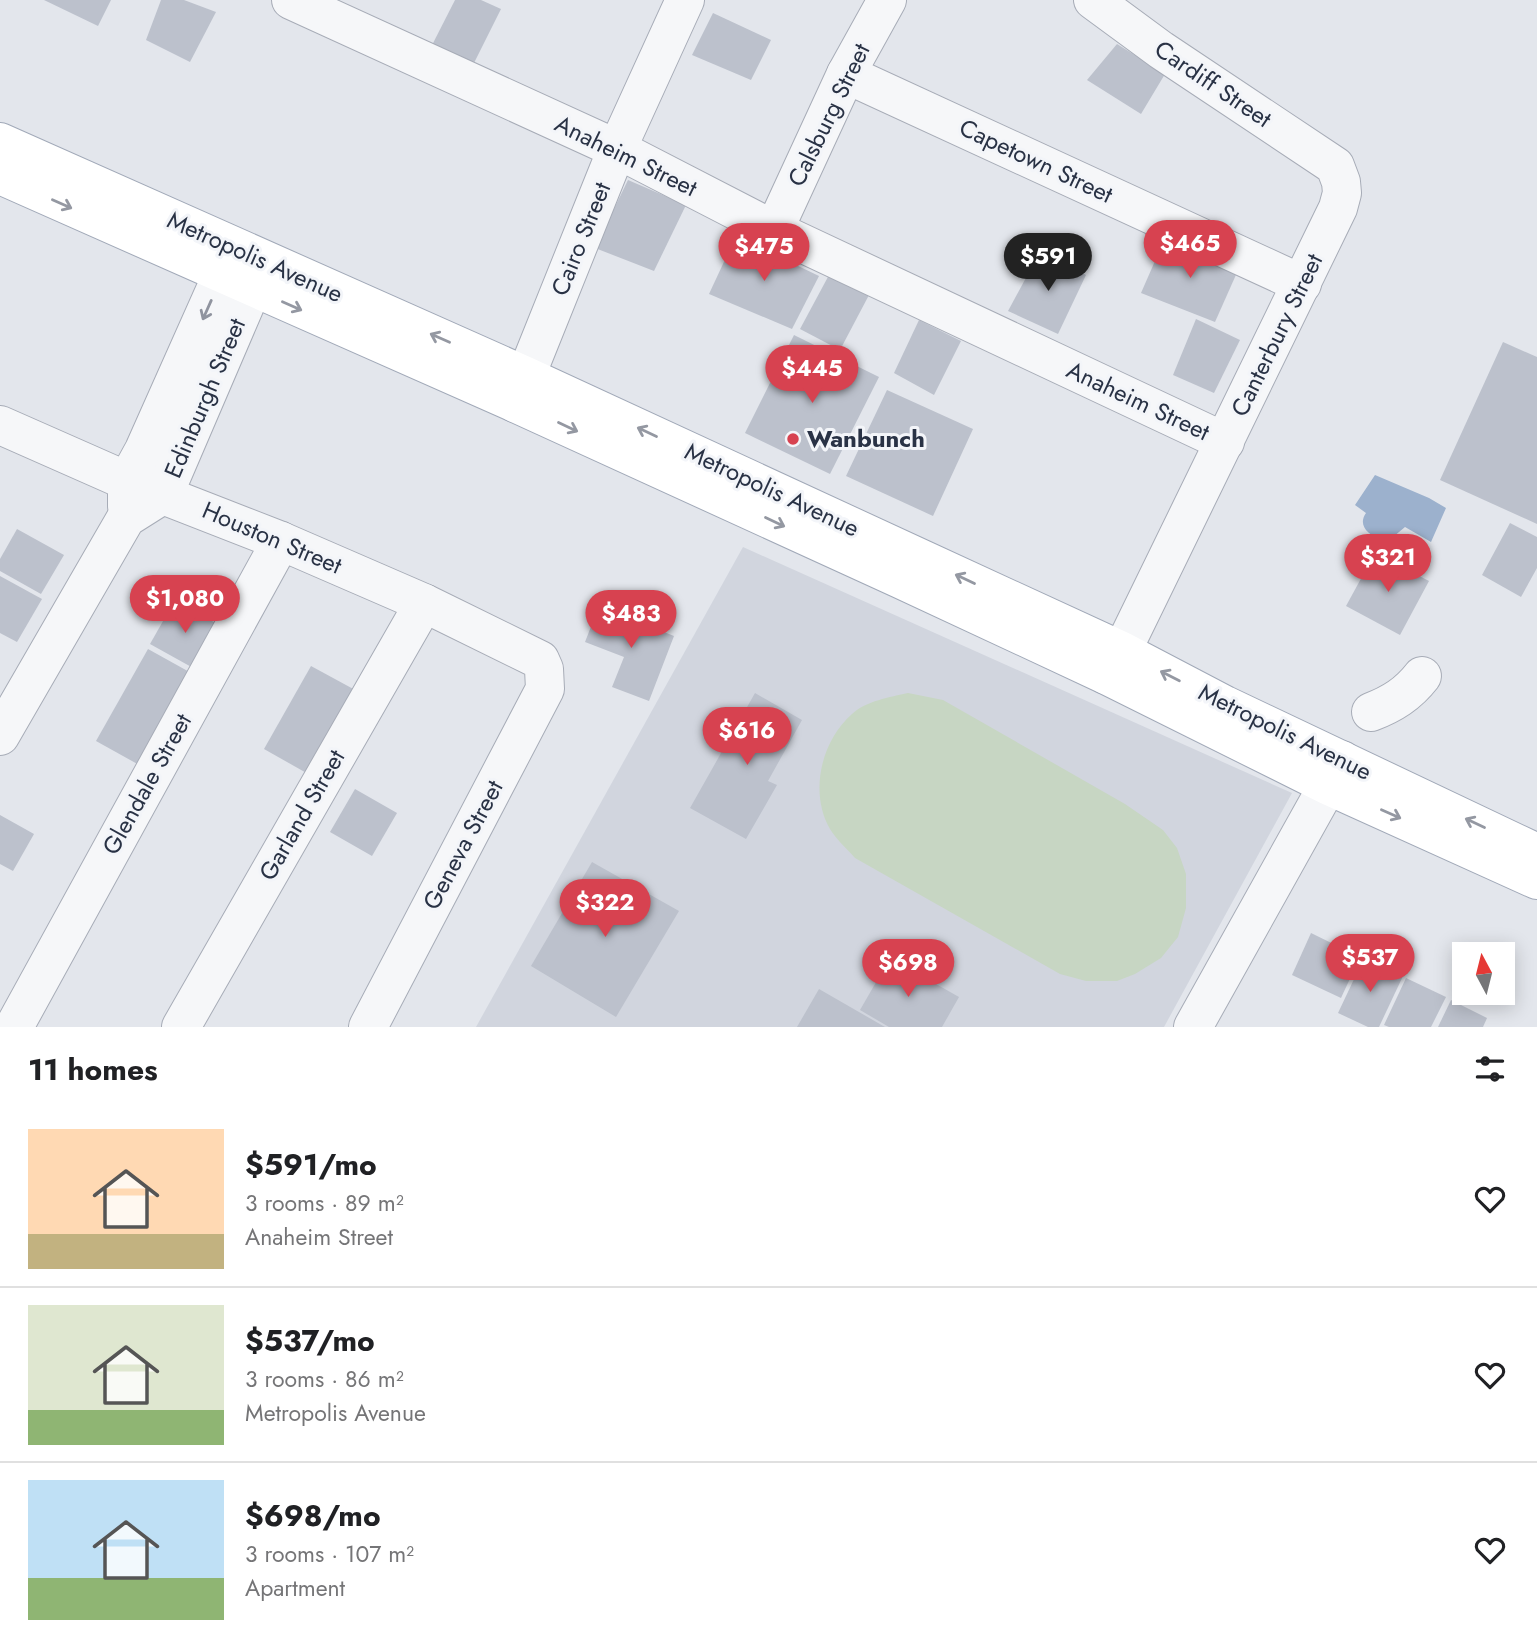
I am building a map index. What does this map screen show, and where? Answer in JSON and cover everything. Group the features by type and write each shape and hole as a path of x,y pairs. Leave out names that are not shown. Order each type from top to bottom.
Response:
{"main road":[{"name":"Metropolis Avenue","path":"0,142 243,268"},
{"name":"Metropolis Avenue","path":"0,176 243,268 520,390 1114,663 1225,705 1336,773 1537,880"},
{"name":"Metropolis Avenue","path":"1336,773 1537,853"}],"street":[{"name":"Anaheim Street","path":"291,0 617,149 774,230 1225,442"},
{"name":"Cairo Street","path":"520,390 617,149 685,0"},
{"name":"Calsburg Street","path":"774,230 846,74 887,0"},
{"name":"Cardiff Street","path":"1093,0 1161,50 1335,166"},
{"name":"Capetown Street","path":"846,74 1302,284"},
{"name":"Canterbury Street","path":"1114,663 1338,208 1342,193 1335,166"},
{"name":"Edinburgh Street","path":"164,494 243,268"},
{"name":"Edinburgh Street","path":"0,736 127,499 144,450 243,268"},
{"name":"Houston Street","path":"0,425 127,499 164,494 281,541 424,604 540,660"},
{"name":"Glendale Street","path":"14,1027 281,541"},
{"name":"Garland Street","path":"181,1027 424,604"},
{"name":"Geneva Street","path":"368,1027 545,689 544,669 540,660"},
{"path":"1371,712 1399,699 1412,689 1422,676"},
{"path":"1193,1027 1336,773"}],"shaded area":[{"path":"743,547 1292,793 1164,1027 476,1027"}],"green space":[{"path":"908,693 943,700 1125,804 1163,830 1177,848 1186,874 1186,908 1178,937 1161,958 1135,974 1117,981 1086,981 1060,974 855,858 832,833 824,815 820,800 821,768 833,738 852,714 878,700"}],"water":[{"path":"1375,475 1446,508 1431,542 1405,527 1393,537 1381,540 1366,530 1363,522 1366,513 1355,505"}],"building":[{"path":"44,0 111,0 98,26"},
{"path":"161,0 184,0 216,12 190,62 146,40"},
{"path":"455,0 481,0 501,9 469,73 428,53"},
{"path":"713,13 771,40 751,80 692,55"},
{"path":"1117,44 1165,74 1141,114 1087,80"},
{"path":"628,180 686,205 654,271 595,248"},
{"path":"736,236 819,276 792,329 709,294"},
{"path":"1166,236 1239,268 1215,322 1141,293"},
{"path":"1041,250 1086,275 1058,334 1008,311"},
{"path":"829,275 869,295 840,350 800,329"},
{"path":"1196,319 1240,340 1214,393 1173,375"},
{"path":"919,320 961,341 934,395 894,373"},
{"path":"794,335 879,377 830,474 745,433"},
{"path":"1503,342 1537,357 1537,524 1440,480"},
{"path":"887,390 973,429 933,516 846,476"},
{"path":"1510,523 1537,537 1537,568 1521,597 1482,575"},
{"path":"17,529 64,555 41,594 0,571 0,559"},
{"path":"1375,553 1429,581 1400,635 1346,606"},
{"path":"0,576 42,599 17,642 0,633"},
{"path":"175,600 219,625 195,669 150,644"},
{"path":"599,606 674,636 649,701 612,687 624,657 585,642"},
{"path":"148,649 193,674 141,766 96,741"},
{"path":"311,666 357,691 310,775 264,749"},
{"path":"755,693 802,720 768,781 777,785 746,839 690,808"},
{"path":"355,789 397,813 372,856 330,832"},
{"path":"0,815 34,834 13,871 0,864"},
{"path":"592,862 679,911 616,1017 531,966"},
{"path":"1311,933 1360,957 1341,998 1292,975"},
{"path":"890,958 959,997 942,1027 889,1027 860,1010"},
{"path":"1364,958 1403,976 1379,1027 1368,1027 1338,1013"},
{"path":"1406,978 1446,997 1431,1027 1384,1025"},
{"path":"819,989 885,1027 797,1027"},
{"path":"1451,1000 1452,1005 1461,1005 1487,1018 1483,1027 1438,1027"}],"place":[{"name":"Wanbunch","path":"793,439"}]}
